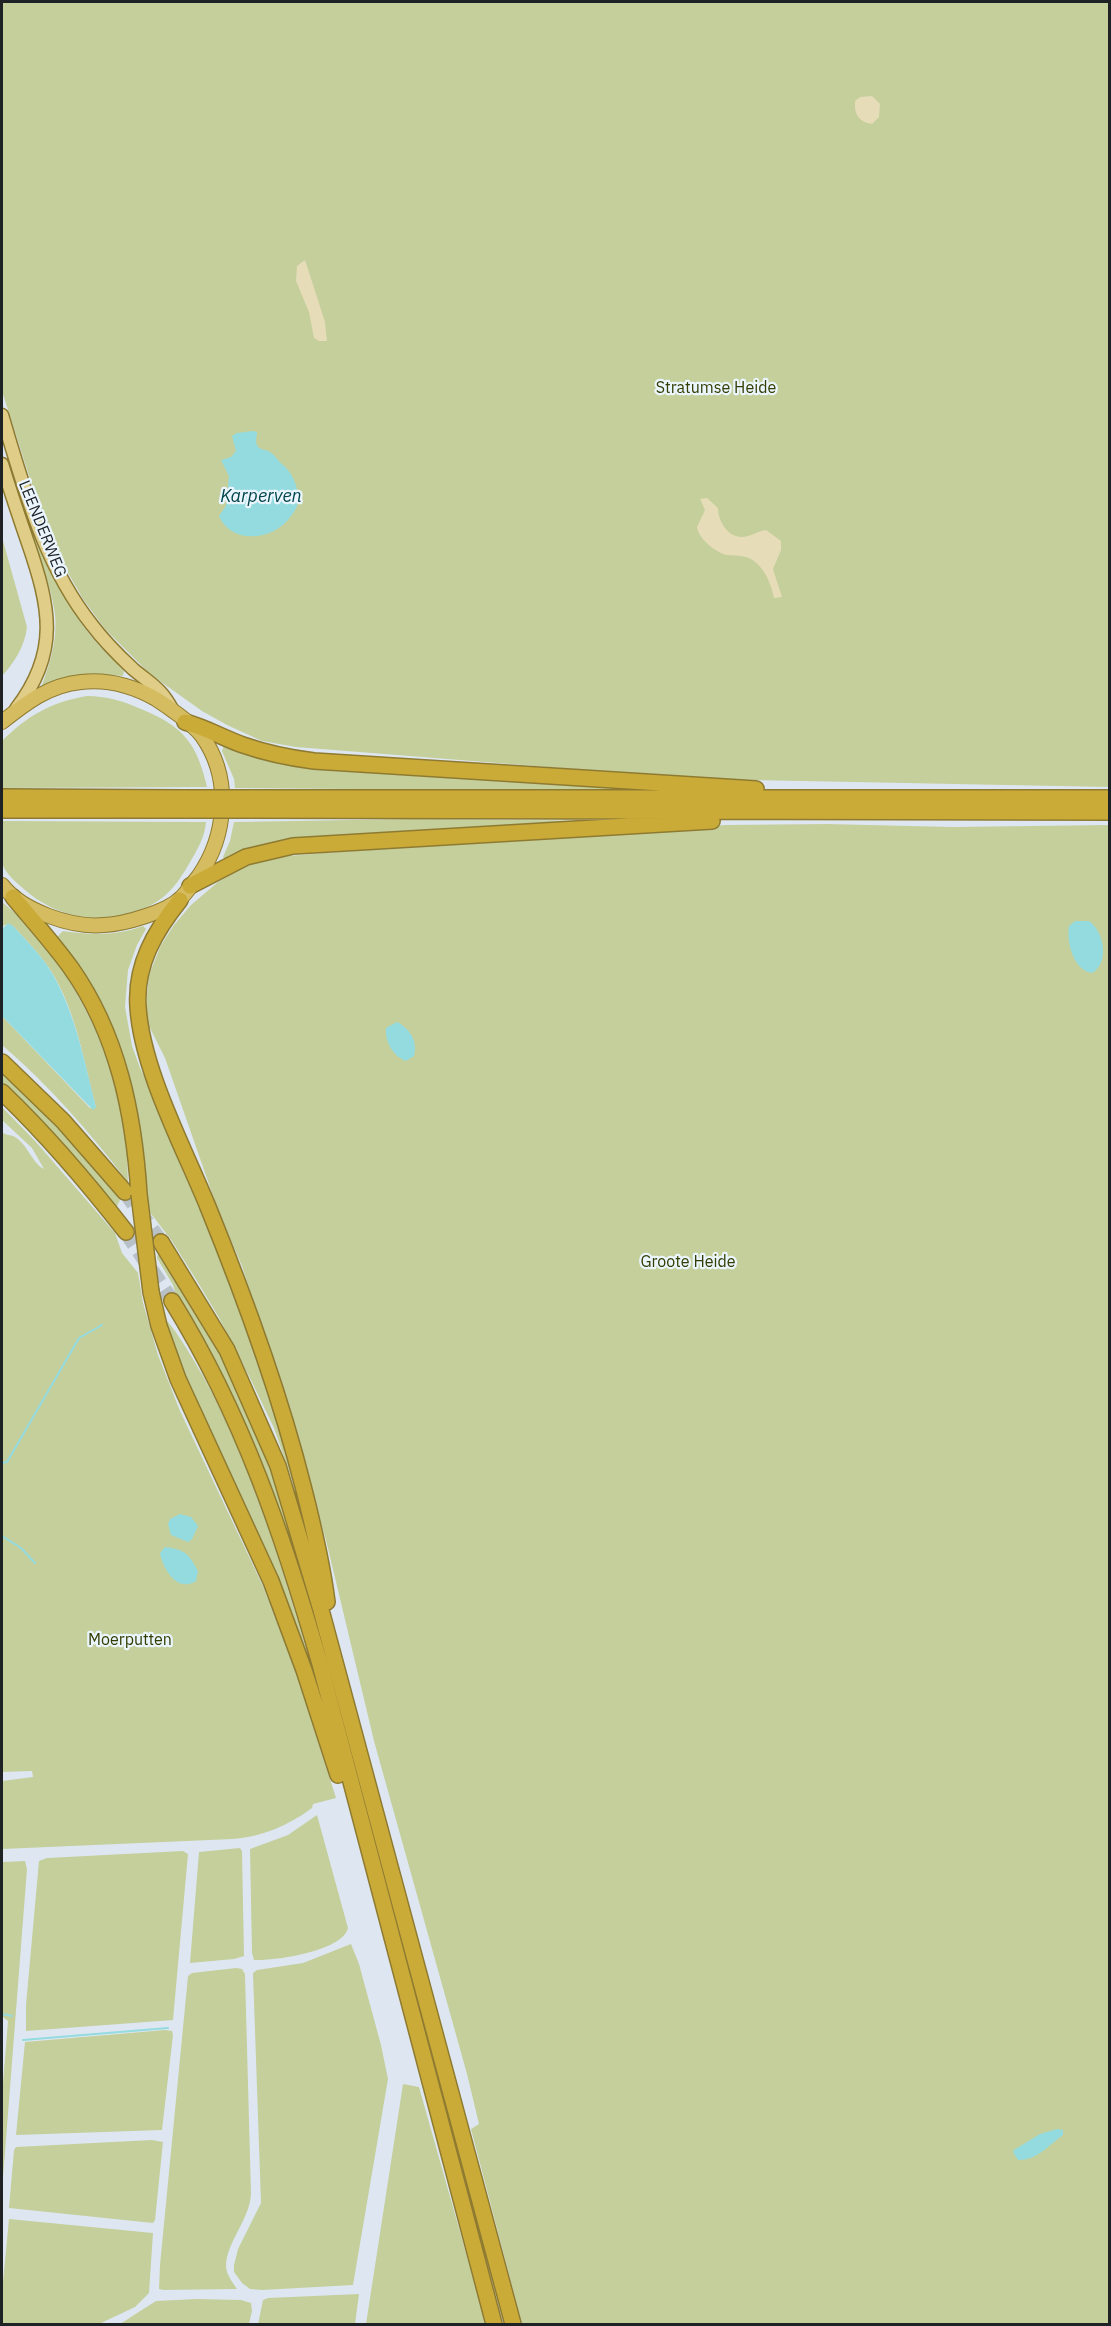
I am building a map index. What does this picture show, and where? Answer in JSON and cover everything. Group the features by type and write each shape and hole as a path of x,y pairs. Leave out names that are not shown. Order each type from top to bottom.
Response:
{"highway":[{"path":"4,720 30,699 53,688 80,682 112,682 137,690 173,711 200,733 214,759 223,806 219,832 206,864 154,937 142,965 138,997 142,1037 157,1084 243,1296 286,1424 323,1569 333,1652"},
{"path":"186,722 207,728 260,751 314,761 783,790 836,798"},
{"path":"5,804 1110,798"},
{"path":"250,804 765,812 1110,812"},
{"path":"190,886 246,857 293,846 720,820 765,812"},
{"path":"2,885 72,970 105,1030 122,1077 130,1108 136,1146 132,1193 159,1326 178,1379 271,1581 304,1670 348,1804 364,1836"},
{"path":"12,897 60,920 97,926 137,919 180,900"},
{"path":"2,1062 132,1193"},
{"path":"2,1092 53,1143 126,1232"},
{"path":"160,1242 227,1350 278,1466 300,1534 333,1652 513,2325"},
{"path":"172,1301 225,1396 271,1507 294,1573 494,2325"}],"main road":[{"name":"LEENDERWEG","path":"2,415 41,533 66,588 103,639 139,674 164,693 173,711"},
{"name":"LEENDERWEG","path":"2,464 39,577 48,626 47,645 39,671 29,692 4,720"}],"green space":[{"name":"Stratumse Heide","path":"2,2 1109,2 1109,787 699,779 296,747 262,741 202,711 150,674 105,629 83,599 59,557 31,482 2,391"},
{"path":"29,519 65,598 95,641 124,671 123,676 89,674 42,685 56,628 52,597"},
{"path":"2,537 27,627 18,654 2,676"},
{"path":"87,696 108,698 128,704 168,722 193,747 207,787 2,788 2,741 40,711 62,702"},
{"path":"224,745 311,766 338,770 714,792 235,788 234,779 222,751"},
{"path":"411,819 623,821 528,826 226,861 223,857 230,841 234,822"},
{"path":"2,821 206,822 195,854 178,881 165,896 137,911 104,918 70,914 54,909 15,881 5,870 2,862"},
{"name":"Groote Heide","path":"827,824 953,827 1109,825 1109,2324 522,2324 471,2129 479,2124 467,2074 374,1741 326,1540 289,1411 242,1266 218,1210 165,1058 148,1024 146,1008 149,975 161,945 191,905 218,882 249,864 278,857 726,825"},
{"path":"2,902 25,922 66,975 98,1038 111,1070 120,1102 126,1138 128,1182 69,1110 2,1045 2,1016 90,1108 96,1107 77,1031 63,994 44,961 13,926 4,925 2,929"},
{"path":"143,926 146,929 137,945 128,970 125,1007 132,1046 140,1068 182,1155 239,1298 281,1424 313,1540 274,1428 251,1380 197,1281 172,1241 145,1206 127,1075 48,928 57,937 63,931 103,934 123,932"},
{"path":"2,1069 30,1095 122,1195 116,1209 23,1104 2,1084"},
{"name":"Moerputten","path":"2,1107 36,1142 115,1233 122,1253 138,1273 143,1303 158,1355 180,1411 262,1584 296,1671 336,1798 313,1804 312,1808 303,1814 275,1829 254,1836 233,1839 2,1849 2,1781 33,1777 32,1771 2,1772 2,1132 19,1140 36,1163 44,1169 32,1148 2,1120"},
{"path":"159,1248 223,1355 261,1435 332,1667 326,1668 298,1572 177,1299 173,1285 157,1258"},
{"path":"164,1317 181,1339 204,1378 253,1485 279,1559 313,1671 311,1672 173,1349"},
{"path":"317,1815 348,1928 343,1936 334,1943 322,1948 277,1959 254,1960 250,1849 288,1835"},
{"path":"240,1848 242,1851 244,1956 190,1963 199,1852"},
{"path":"183,1851 188,1854 173,2020 26,2031 26,2005 39,1861 47,1858"},
{"path":"25,1861 27,1869 2,2191 2,2096 8,2021 2,2016 2,1862"},
{"path":"351,1944 359,1964 388,2079 353,2285 250,2289 234,2272 234,2265 238,2249 261,2203 253,1973 257,1970 303,1963"},
{"path":"242,1969 245,1974 251,2194 246,2214 228,2253 226,2263 227,2272 237,2289 163,2290 159,2289 160,2265 188,1976 192,1973"},
{"path":"172,2031 173,2035 162,2130 16,2135 25,2042"},
{"path":"403,2084 419,2087 486,2324 366,2324"},
{"path":"152,2140 163,2142 153,2223 9,2208 16,2147"},
{"path":"9,2219 153,2233 149,2293 135,2307 99,2324 2,2324 2,2293"},
{"path":"359,2294 355,2324 258,2324 263,2300 268,2298"},
{"path":"241,2300 251,2303 249,2324 120,2324 156,2301"}],"sand":[{"path":"872,96 880,104 879,117 872,124 861,120 857,114 855,101 860,97"},
{"path":"305,260 325,322 327,341 314,338 309,312 296,281 297,266"},
{"path":"707,498 718,508 722,522 732,534 745,537 766,530 781,541 781,550 773,569 782,597 774,598 768,579 757,563 746,557 723,554 701,536 697,527 705,510 700,499"}],"water":[{"name":"Karperven","path":"257,432 258,447 268,451 286,467 296,484 298,500 291,516 275,530 265,534 243,536 225,526 219,516 226,506 229,476 221,460 231,457 236,451 232,436"},
{"path":"1075,921 1089,921 1101,939 1103,955 1098,968 1092,973 1080,967 1070,947 1069,926"},
{"path":"8,923 44,961 63,994 82,1050 96,1107 93,1110 2,1016 2,929"},
{"path":"397,1022 406,1028 414,1040 414,1056 406,1061 394,1052 387,1038 386,1028"},
{"path":"180,1514 191,1517 198,1526 192,1539 188,1542 171,1535 168,1524 170,1519"},
{"path":"165,1547 178,1549 189,1556 198,1571 196,1581 183,1584 172,1578 164,1566 160,1553"},
{"path":"1057,2129 1063,2130 1063,2135 1047,2148 1031,2158 1018,2160 1014,2150 1040,2134"}],"waterway":[{"path":"2,1463 7,1462 79,1338 102,1325"},
{"path":"2,1536 21,1548 35,1563"},
{"path":"2,2014 12,2016"},
{"path":"23,2040 168,2028"}],"tunnel":[{"path":"125,1192 161,1242"},
{"path":"126,1232 172,1301"}]}
